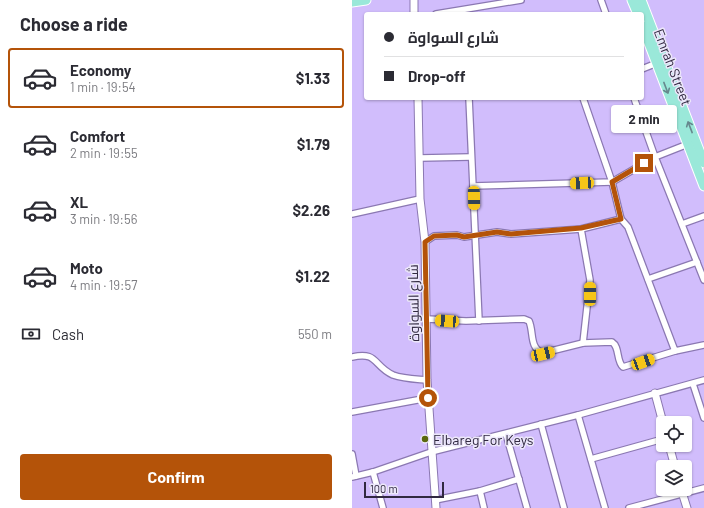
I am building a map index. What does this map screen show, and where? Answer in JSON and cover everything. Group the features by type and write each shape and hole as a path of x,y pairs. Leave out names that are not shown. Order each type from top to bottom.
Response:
{"main road":[{"path":"352,2 366,0"},
{"path":"632,0 637,12"},
{"name":"Emrah Street","path":"641,0 702,150 704,163"},
{"name":"Emrah Street","path":"644,30 704,186"}],"street":[{"path":"414,0 414,12"},
{"path":"465,12 521,0"},
{"path":"601,0 605,12"},
{"path":"644,68 657,63"},
{"name":"شارع السواوة","path":"418,100 420,199 425,242 427,380 436,508"},
{"path":"469,100 470,157 473,186 479,321"},
{"path":"584,100 612,182 621,219 628,228 675,351"},
{"path":"635,100 655,157 697,262 702,269 704,280"},
{"path":"473,186 612,182 655,157 688,144"},
{"path":"420,158 470,157"},
{"path":"352,214 420,199"},
{"path":"682,224 704,216"},
{"path":"425,242 434,236 457,235 464,237 497,232 511,234 581,228 621,219"},
{"path":"581,228 590,280 583,343"},
{"path":"648,279 697,262"},
{"path":"427,319 479,321 524,319 529,321 534,346 537,351 543,354 583,343 614,343 620,364 623,367 675,351 704,345"},
{"path":"352,357 364,355 371,357 384,370 394,375 404,378 427,380"},
{"path":"352,454 354,476 373,472 431,452 506,434 704,380"},
{"path":"693,384 704,418"},
{"path":"655,393 661,416"},
{"path":"352,412 428,398"},
{"path":"578,415 605,508"},
{"path":"541,424 564,508"},
{"path":"506,434 527,508"},
{"path":"591,459 656,441"},
{"path":"373,472 383,508"},
{"path":"436,500 480,491 519,479"},
{"path":"692,490 704,488"},
{"path":"480,491 484,508"},
{"path":"629,508 644,506 669,496"},
{"path":"683,496 687,508"}],"place":[{"name":"Elbareg For Keys","path":"425,439"}],"route":[{"path":"428,398 425,242 434,236 457,235 464,237 497,232 511,234 555,231 581,228 621,219 612,182 644,163"}]}
